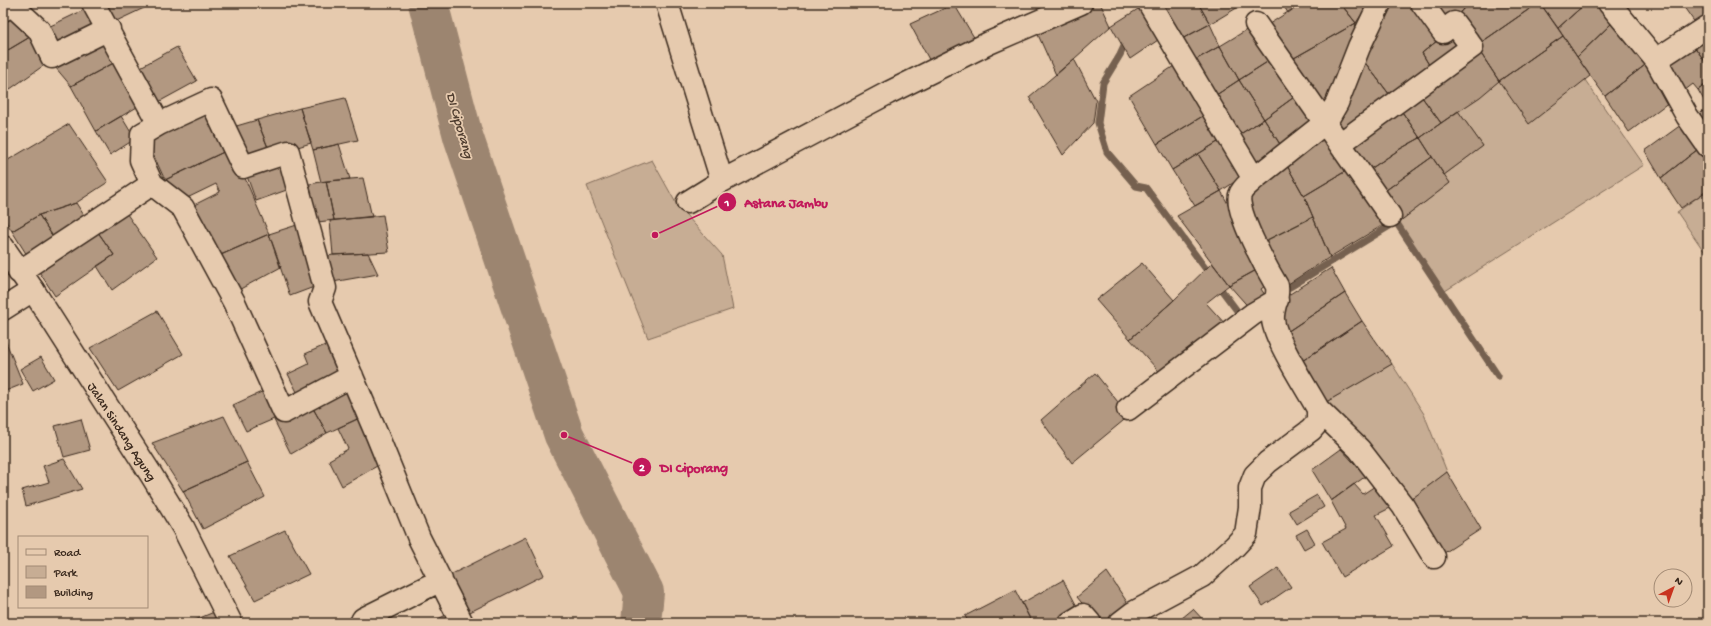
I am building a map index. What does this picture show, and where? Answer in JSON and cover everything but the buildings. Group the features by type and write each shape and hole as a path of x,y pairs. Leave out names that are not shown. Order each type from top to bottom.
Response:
{"street":[{"path":"93,3 159,124"},
{"path":"667,3 722,181"},
{"path":"688,202 722,181 888,93 967,54 1081,3"},
{"path":"1149,3 1254,179"},
{"path":"1380,3 1359,46 1337,103 1326,122 1244,188 1239,196 1239,207 1277,286 1277,300 1273,320 1280,341 1318,409 1359,449 1403,506 1434,557"},
{"path":"1341,143 1472,47 1454,23 1444,32 1422,3"},
{"path":"1609,3 1656,60 1687,116 1708,146"},
{"path":"3,10 12,5 39,30 52,57 108,29"},
{"path":"1256,24 1341,143 1390,216"},
{"path":"1656,60 1708,26"},
{"path":"352,376 284,412 234,302 184,208 152,184 141,160 142,134 159,124 212,100 243,167 288,152 325,288 320,302 352,376 419,538 462,623"},
{"path":"19,272 152,184"},
{"name":"Jalan Sindang Agung","path":"3,247 33,290 152,476 183,527 232,623"},
{"path":"3,309 33,290"},
{"path":"1128,409 1253,314 1277,300"},
{"path":"1120,623 1132,613 1202,576 1235,546 1246,534 1250,507 1250,488 1255,475 1268,462 1311,430 1318,422 1318,409"},
{"path":"361,623 364,619 441,580"},
{"path":"1070,623 1083,615 1090,623"}],"green space":[{"path":"1585,80 1644,165 1445,291 1399,222 1450,183 1444,175 1483,146 1458,111 1499,81"},
{"path":"652,160 677,205 722,255 733,309 648,338 587,186"},
{"path":"1708,190 1708,257 1677,212"},
{"path":"1392,364 1424,414 1447,472 1405,504 1321,405"}],"waterway":[{"name":"DI Ciporang","path":"428,3 463,136 564,435 644,592 641,623"},
{"path":"1127,40 1103,83 1098,123 1107,152 1136,186 1146,188 1211,276"},
{"path":"1290,287 1396,222 1498,376"},
{"path":"1217,284 1238,312 1247,314"}],"place":[{"name":"Astana Jambu","path":"655,235"},
{"name":"DI Ciporang","path":"564,435"}]}
